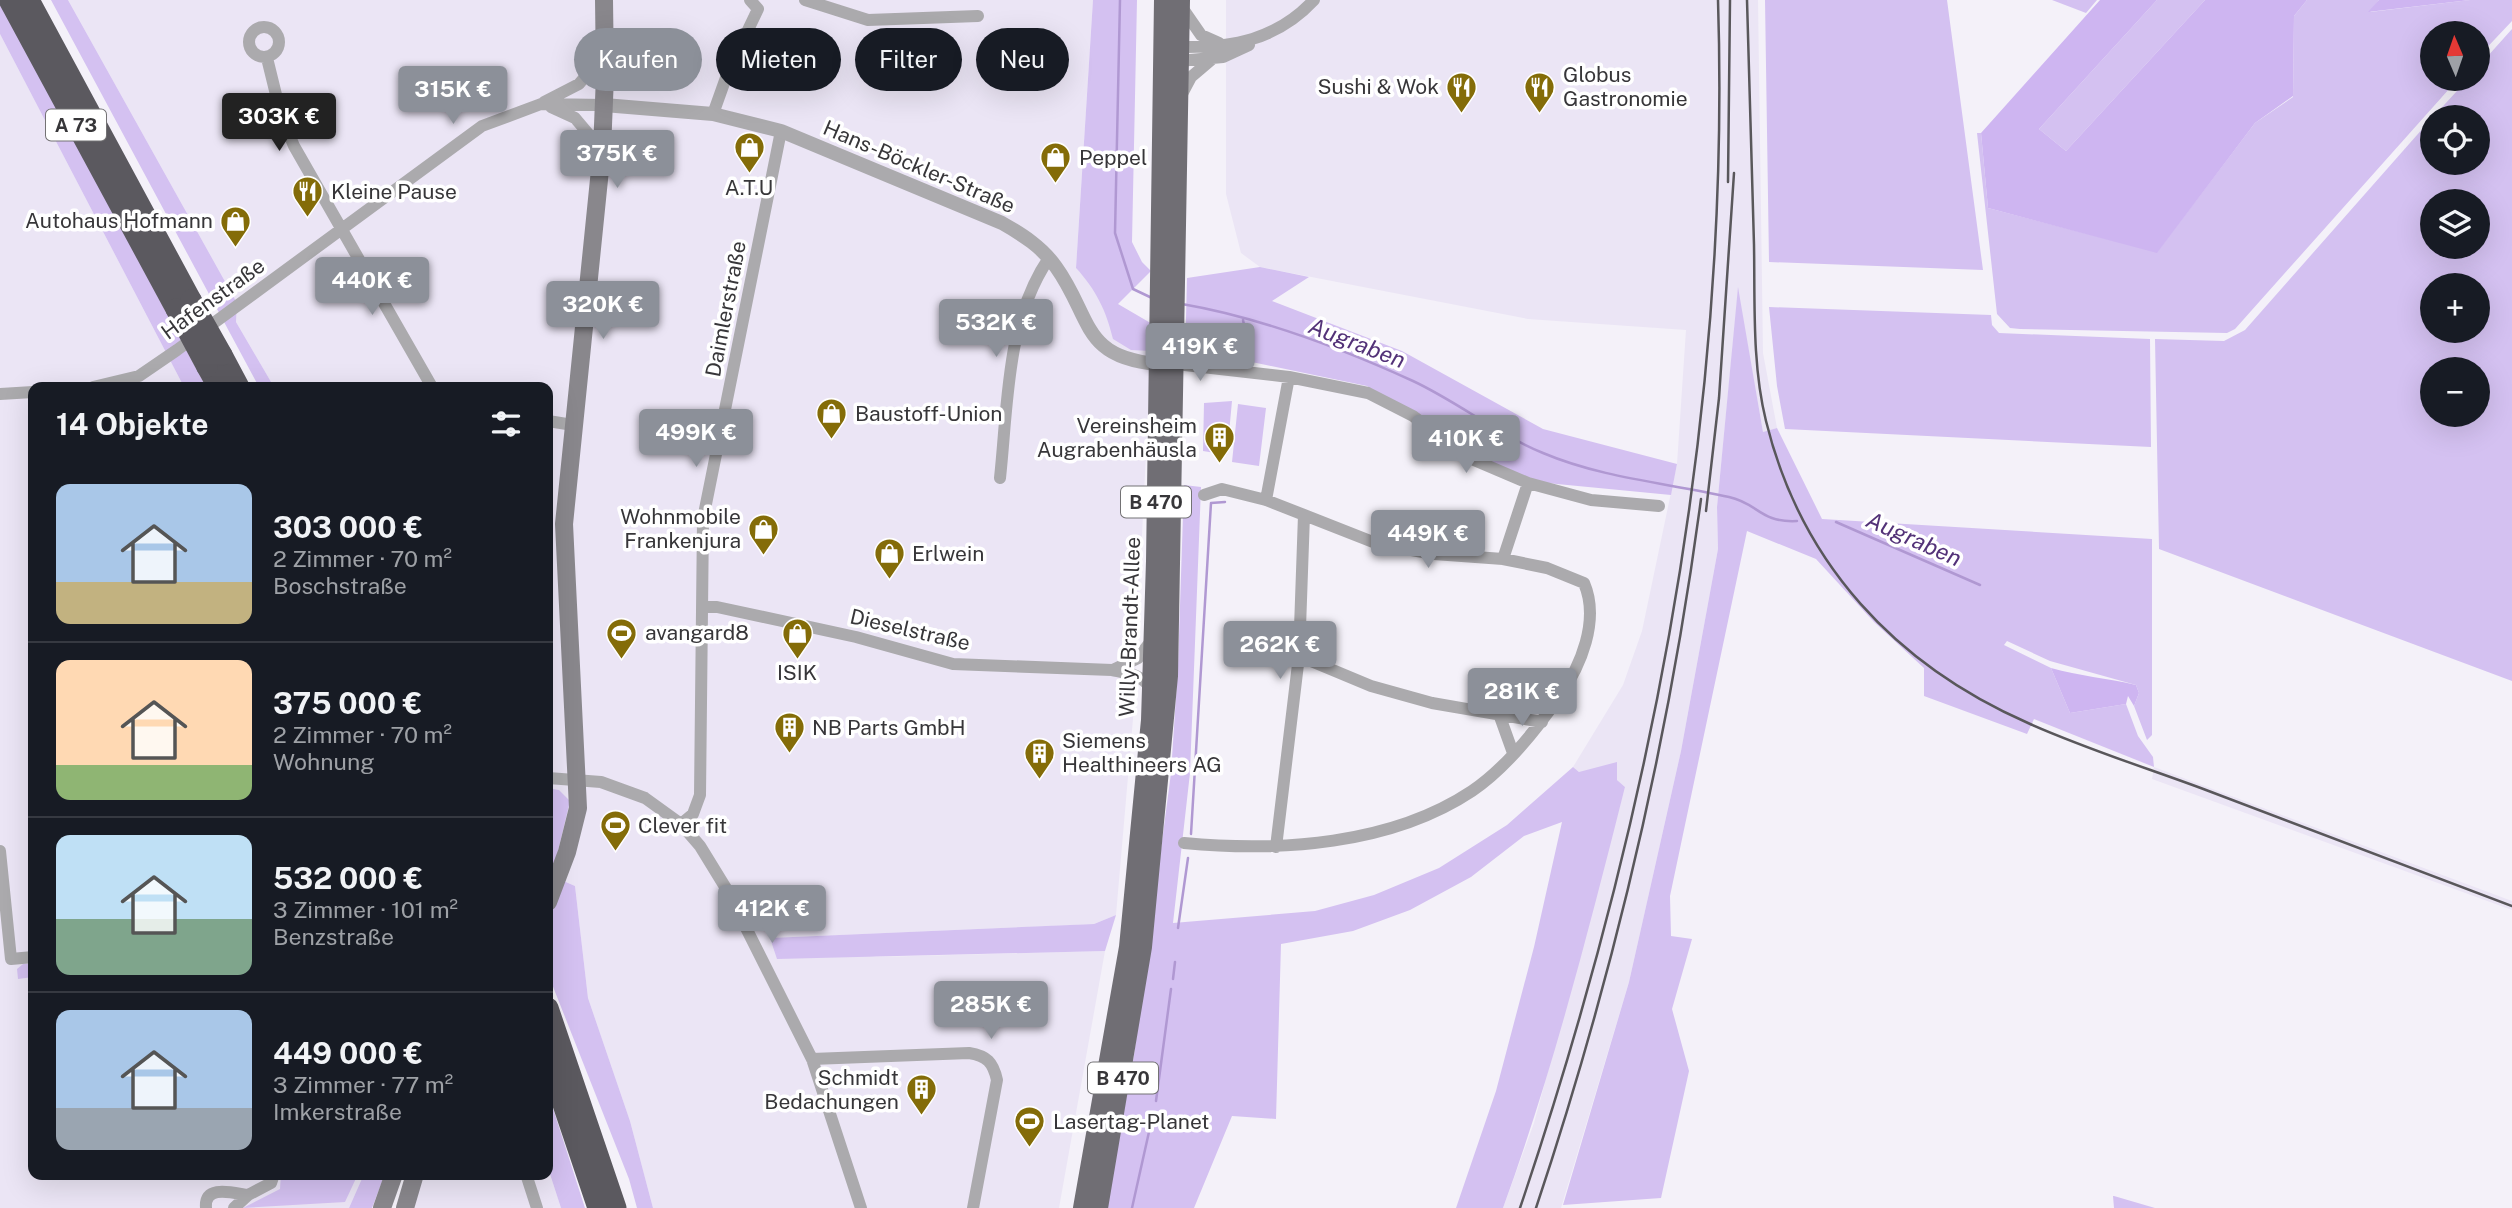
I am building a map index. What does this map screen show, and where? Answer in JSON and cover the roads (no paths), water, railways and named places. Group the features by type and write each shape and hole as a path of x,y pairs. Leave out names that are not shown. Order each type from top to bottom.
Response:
{"highway":[{"name":"A 73","path":"9,0 214,361 234,382"},
{"name":"A 73","path":"29,0 149,223 183,304"},
{"name":"A 73","path":"214,361 217,382"},
{"path":"553,1024 616,1208"},
{"path":"553,1075 598,1208"}],"main road":[{"path":"604,0 605,28"},
{"name":"Willy-Brandt-Allee","path":"1099,1208 1138,983 1163,756 1173,562 1167,332 1171,54 1175,1"},
{"name":"Willy-Brandt-Allee","path":"1168,274 1179,100 1171,54"},
{"path":"553,888 575,828 577,779 564,524 602,149 604,91"},
{"name":"Willy-Brandt-Allee","path":"1082,1208 1128,947 1139,854 1151,688 1167,364"},
{"path":"382,1208 392,1180"},
{"path":"405,1208 413,1180"}],"street":[{"path":"805,0 868,20 978,16"},
{"path":"1179,100 1191,78 1211,60 1241,50 1283,27 1314,0"},
{"path":"1175,1 1200,35 1223,45"},
{"path":"713,114 758,3"},
{"path":"1171,54 1255,40"},
{"path":"1171,54 1211,60"},
{"path":"267,58 281,115 294,146 429,382"},
{"path":"541,104 574,87"},
{"path":"541,104 575,118 602,149"},
{"name":"Hafenstraße","path":"114,382 139,376 482,126 541,104 604,105"},
{"name":"Hans-Böckler-Straße","path":"604,105 713,114 781,131 1002,223 1028,238 1049,258 1097,340 1122,358 1167,364"},
{"name":"Daimlerstraße","path":"681,824 693,814 700,795 705,511 781,131"},
{"path":"1000,478 1013,358 1023,309 1033,281 1049,258"},
{"path":"1167,364 1289,377 1368,393 1413,416 1467,457 1528,483 1591,500 1659,506"},
{"path":"1266,500 1289,377"},
{"path":"0,394 28,392"},
{"path":"553,422 573,425"},
{"path":"1503,559 1528,483"},
{"path":"1184,844 1235,848 1332,842 1414,820 1473,790 1542,722 1567,686 1579,661 1588,632 1589,594 1584,583 1547,568 1503,559 1434,554 1377,544 1266,500 1222,489 1204,495"},
{"path":"1276,847 1299,656 1304,515"},
{"name":"Dieselstraße","path":"702,607 718,607 831,631 953,664 1112,670 1134,674 1146,680 1151,688"},
{"path":"1112,670 1138,658 1153,640"},
{"path":"1299,656 1383,690 1432,703 1542,722"},
{"path":"1499,714 1513,753"},
{"path":"553,778 577,779 619,787 645,798 681,824 727,890 812,1059 861,1208"},
{"path":"0,852 10,959 28,957"},
{"path":"812,1059 969,1053 982,1055 990,1061 997,1080 973,1208"},
{"path":"234,1208 248,1195 272,1180"},
{"path":"528,1180 537,1208"},
{"path":"206,1208 206,1200 211,1193 219,1191 248,1195"}],"waterway":[{"name":"Augraben","path":"1120,0 1115,233 1133,289 1152,298"},
{"name":"Augraben","path":"1182,304 1240,317 1300,335 1358,357 1430,389 1510,437 1565,461 1611,474 1729,497 1775,519 1797,521"},
{"path":"1243,320 1246,334"},
{"path":"1191,834 1211,503 1225,502"},
{"name":"Augraben","path":"1836,522 1980,585"},
{"path":"1178,928 1188,858"},
{"path":"1173,979 1175,962"},
{"path":"1156,1101 1171,989"},
{"path":"1132,1208 1153,1114"}],"railway":[{"path":"1520,1208 1567,1062 1608,913 1644,764 1673,613 1696,461 1711,308 1719,154 1718,0"},
{"path":"1728,182 1730,0"},
{"path":"1747,0 1755,333 1762,400 1782,473 1803,520 1829,564 1861,604 1896,640 1936,671 1980,699 2028,723 2512,906"},
{"path":"1706,511 1719,398 1734,173"},
{"path":"1536,1208 1590,1034 1635,858 1673,679 1701,499"}],"place":[{"name":"Sushi & Wok","path":"1462,114"},
{"name":"Globus Gastronomie","path":"1540,114"},
{"name":"A.T.U","path":"749,175"},
{"name":"Peppel","path":"1056,185"},
{"name":"Kleine Pause","path":"308,219"},
{"name":"Autohaus Hofmann","path":"236,248"},
{"name":"Baustoff-Union","path":"832,441"},
{"name":"Vereinsheim Augrabenhäusla","path":"1220,465"},
{"name":"Wohnmobile Frankenjura","path":"764,556"},
{"name":"Erlwein","path":"889,581"},
{"name":"avangard8","path":"622,660"},
{"name":"ISIK","path":"797,660"},
{"name":"NB Parts GmbH","path":"789,755"},
{"name":"Siemens Healthineers AG","path":"1039,780"},
{"name":"Clever fit","path":"615,853"},
{"name":"Schmidt Bedachungen","path":"922,1117"},
{"name":"Lasertag-Planet","path":"1030,1149"}]}
